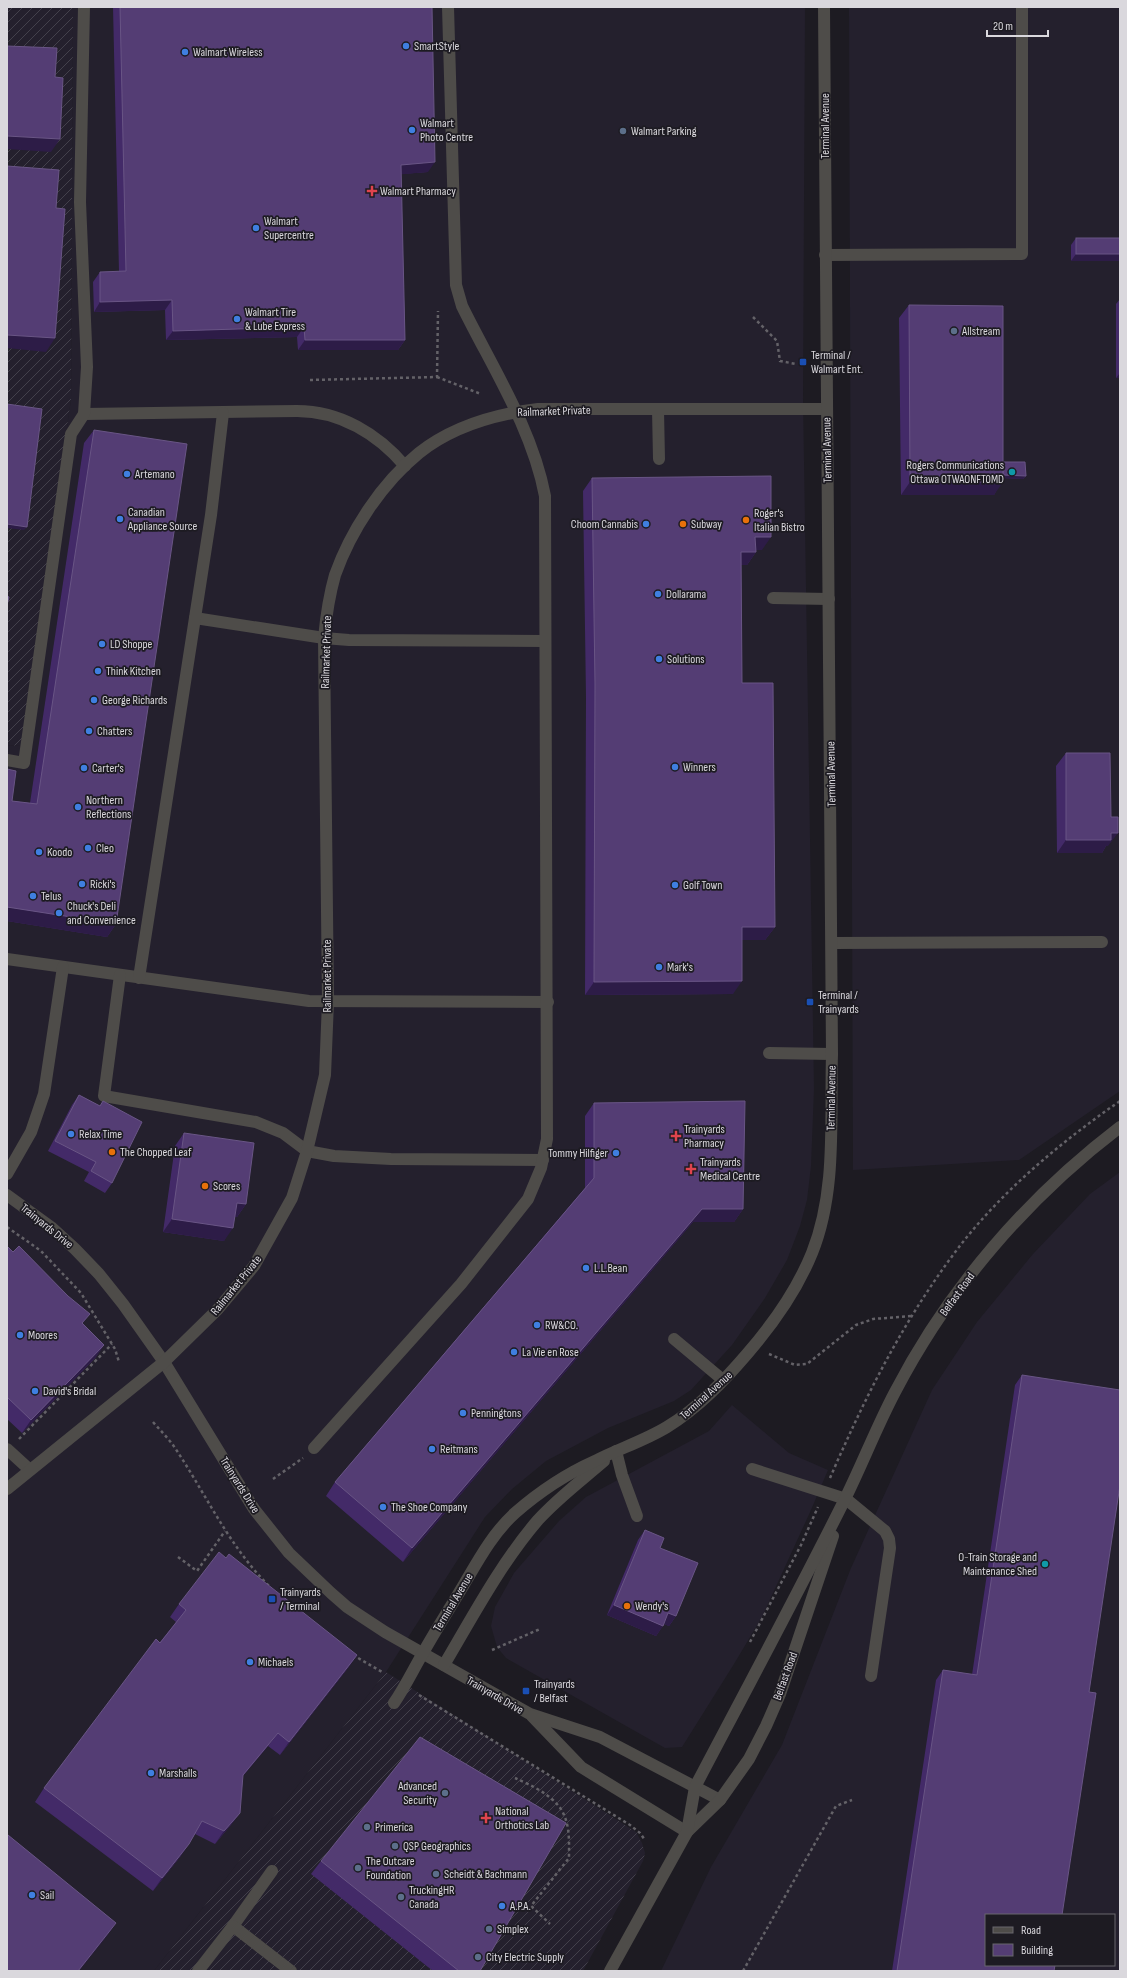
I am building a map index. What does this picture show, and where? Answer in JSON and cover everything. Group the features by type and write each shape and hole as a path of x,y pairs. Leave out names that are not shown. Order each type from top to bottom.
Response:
{"street":[{"path":"7,760 24,764 71,434 84,414 87,367 80,202 84,7"},
{"path":"314,1448 461,1284 498,1239 528,1199 543,1160 548,1139 544,641 546,532 545,496 542,480 528,439 462,306 456,285 448,7"},
{"name":"Terminal Avenue","path":"394,1703 422,1653 480,1557 498,1532 513,1515 550,1486 593,1461 664,1428 685,1416 723,1380 758,1342 788,1299 812,1252 820,1228 826,1202 829,1169 832,1054 824,7"},
{"path":"825,255 1022,254 1022,7"},
{"name":"Railmarket Private","path":"7,1489 164,1362 218,1309 254,1266 292,1198 308,1151 325,1076 328,1002 324,638 329,598 335,575 345,552 371,506 405,466 420,453 450,435 491,417 538,409 827,409"},
{"path":"658,410 659,459"},
{"path":"84,414 311,411 325,413 338,417 364,430 381,442 405,466"},
{"path":"139,978 211,514 223,413"},
{"path":"773,598 829,599"},
{"path":"195,618 324,638 349,640 544,641"},
{"path":"832,943 1102,942"},
{"path":"7,959 120,976 278,997 328,1002 548,1002"},
{"path":"7,1174 31,1132 44,1094 63,967"},
{"path":"120,976 104,1096 256,1122 283,1133 308,1151 334,1156 390,1159 543,1160"},
{"path":"770,1053 832,1054"},
{"name":"Belfast Road","path":"687,1832 695,1787 846,1498 873,1436 920,1348 967,1280 1023,1213 1089,1151 1120,1127"},
{"name":"Trainyards Drive","path":"7,1195 51,1227 76,1249 123,1304 164,1362 245,1496 289,1553 347,1607 385,1632 530,1714 600,1737 720,1800"},
{"path":"674,1339 723,1380"},
{"path":"7,1448 30,1470"},
{"path":"616,1451 622,1474 637,1516"},
{"name":"Terminal Avenue","path":"444,1665 504,1567 527,1533 555,1504 616,1451"},
{"path":"752,1469 846,1498 885,1531 889,1539 889,1560 871,1676"},
{"name":"Belfast Road","path":"610,1971 687,1832 720,1800 749,1759 780,1694 846,1498"},
{"name":"Trainyards Drive","path":"530,1714 581,1767 687,1832"},
{"path":"198,1971 233,1926 272,1871"},
{"path":"233,1926 291,1971"}],"path":[{"path":"437,377 438,311"},
{"path":"753,318 777,341 780,360 796,364"},
{"path":"310,380 437,377 481,394"},
{"path":"1113,1106 1120,1101"},
{"path":"7,1227 41,1251 74,1284 112,1344 119,1362"},
{"path":"758,1342 769,1354 786,1363 801,1365 813,1361 856,1325 873,1319 912,1316"},
{"path":"17,1440 24,1436 112,1344"},
{"path":"153,1422 174,1447 225,1531 250,1565 273,1589"},
{"path":"273,1479 295,1466 314,1448"},
{"path":"178,1557 198,1571 225,1531"},
{"path":"492,1650 540,1629"},
{"path":"347,1652 382,1672"},
{"path":"420,1695 630,1825 640,1833 645,1840"},
{"path":"515,1778 552,1799 564,1815 569,1834 569,1858 531,1906 550,1924"},
{"path":"743,1971 836,1806 852,1800"}],"shaded area":[{"path":"7,7 73,7 71,399 21,746 7,745"},
{"path":"73,7 805,7 803,399 814,1089 811,1166 807,1200 800,1226 787,1260 765,1298 732,1345 691,1390 674,1401 608,1428 546,1461 512,1489 485,1517 386,1672 154,1971 7,1971 7,745 21,746 71,399"},
{"path":"849,7 1120,7 1120,1091 1019,1160 853,1170"},
{"path":"1120,1172 1120,1971 661,1971 711,1867 782,1745 851,1568 932,1390 977,1322 1033,1254 1090,1194"},
{"path":"732,1405 789,1453 828,1470 762,1617 682,1747 665,1748 506,1658 497,1647 491,1626 495,1607 514,1573 559,1521 586,1497 709,1431"},
{"path":"386,1672 636,1832 645,1853 643,1861 583,1971 154,1971"}],"building":[{"name":"Walmart Supercentre","path":"120,7 432,7 435,162 401,165 405,340 305,340 304,327 173,331 172,300 100,302 100,272 126,271"},
{"path":"7,46 57,48 55,77 63,78 60,139 7,136"},
{"path":"7,166 59,170 56,208 65,209 55,338 7,335"},
{"path":"1076,238 1120,238 1120,254 1076,254"},
{"path":"909,305 1003,306 1003,482 910,482"},
{"path":"7,404 42,409 27,527 7,524"},
{"path":"94,430 187,444 116,924 7,907 7,769 16,771 12,801 37,804"},
{"name":"Rogers Communications Ottawa OTWAONFT0MD","path":"1004,462 1025,462 1026,476 1003,475"},
{"path":"771,476 771,537 755,537 756,552 741,552 742,683 773,683 775,927 742,927 742,981 594,982 595,684 592,478"},
{"path":"1066,753 1110,753 1111,817 1118,817 1118,833 1111,833 1111,840 1066,840"},
{"path":"79,1095 100,1106 103,1101 142,1122 112,1183 91,1171 96,1162 55,1141"},
{"path":"745,1101 743,1209 702,1209 412,1548 335,1482 594,1178 594,1103"},
{"name":"Scores","path":"184,1133 254,1143 246,1204 237,1203 233,1228 172,1219"},
{"path":"7,1246 13,1252 19,1246 68,1296 90,1314 82,1323 104,1345 31,1420 7,1397"},
{"name":"O-Train Storage and Maintenance Shed","path":"1022,1375 1120,1390 1120,1485 1089,1692 1096,1693 1062,1914 985,1914 985,1966 1055,1966 1054,1971 897,1971 943,1670 977,1675"},
{"path":"645,1530 664,1538 660,1548 698,1563 676,1616 668,1613 663,1626 614,1605"},
{"path":"219,1552 226,1558 229,1554 357,1655 289,1742 278,1733 243,1775 240,1813 224,1831 202,1821 189,1844 162,1878 44,1788 156,1639 160,1643 186,1610 179,1604"},
{"path":"420,1737 566,1823 480,1971 459,1971 321,1861"},
{"name":"Sail","path":"8,1835 116,1923 78,1971 7,1971"}],"place":[{"name":"SmartStyle","path":"406,46"},
{"name":"Walmart Wireless","path":"185,52"},
{"name":"Walmart Photo Centre","path":"412,130"},
{"name":"Walmart Parking","path":"623,131"},
{"name":"Walmart Pharmacy","path":"372,191"},
{"name":"Walmart Supercentre","path":"256,228"},
{"name":"Walmart Tire & Lube Express","path":"237,319"},
{"name":"Allstream","path":"954,331"},
{"name":"Terminal / Walmart Ent.","path":"803,362"},
{"name":"Rogers Communications Ottawa OTWAONFT0MD","path":"1012,472"},
{"name":"Artemano","path":"127,474"},
{"name":"Canadian Appliance Source","path":"120,519"},
{"name":"Roger's Italian Bistro","path":"746,520"},
{"name":"Choom Cannabis","path":"646,524"},
{"name":"Subway","path":"683,524"},
{"name":"Dollarama","path":"658,594"},
{"name":"LD Shoppe","path":"102,644"},
{"name":"Solutions","path":"659,659"},
{"name":"Think Kitchen","path":"98,671"},
{"name":"George Richards","path":"94,700"},
{"name":"Chatters","path":"89,731"},
{"name":"Winners","path":"675,767"},
{"name":"Carter's","path":"84,768"},
{"name":"Northern Reflections","path":"78,807"},
{"name":"Cleo","path":"88,848"},
{"name":"Koodo","path":"39,852"},
{"name":"Ricki's","path":"82,884"},
{"name":"Golf Town","path":"675,885"},
{"name":"Telus","path":"33,896"},
{"name":"Chuck's Deli and Convenience","path":"59,913"},
{"name":"Mark's","path":"659,967"},
{"name":"Terminal / Trainyards","path":"810,1002"},
{"name":"Relax Time","path":"71,1134"},
{"name":"Trainyards Pharmacy","path":"676,1136"},
{"name":"The Chopped Leaf","path":"112,1152"},
{"name":"Tommy Hilfiger","path":"616,1153"},
{"name":"Trainyards Medical Centre","path":"691,1169"},
{"name":"Scores","path":"205,1186"},
{"name":"L.L.Bean","path":"586,1268"},
{"name":"RW&CO.","path":"537,1325"},
{"name":"Moores","path":"20,1335"},
{"name":"La Vie en Rose","path":"514,1352"},
{"name":"David's Bridal","path":"35,1391"},
{"name":"Penningtons","path":"463,1413"},
{"name":"Reitmans","path":"432,1449"},
{"name":"The Shoe Company","path":"383,1507"},
{"name":"O-Train Storage and Maintenance Shed","path":"1045,1564"},
{"name":"Trainyards / Terminal","path":"272,1599"},
{"name":"Wendy's","path":"627,1606"},
{"name":"Michaels","path":"250,1662"},
{"name":"Trainyards / Belfast","path":"526,1691"},
{"name":"Marshalls","path":"151,1773"},
{"name":"Advanced Security","path":"445,1793"},
{"name":"National Orthotics Lab","path":"486,1818"},
{"name":"Primerica","path":"367,1827"},
{"name":"QSP Geographics","path":"395,1846"},
{"name":"The Outcare Foundation","path":"358,1868"},
{"name":"Scheidt & Bachmann","path":"436,1874"},
{"name":"Sail","path":"32,1895"},
{"name":"TruckingHR Canada","path":"401,1897"},
{"name":"A.P.A.","path":"502,1906"},
{"name":"Simplex","path":"489,1929"},
{"name":"City Electric Supply","path":"478,1957"}]}
